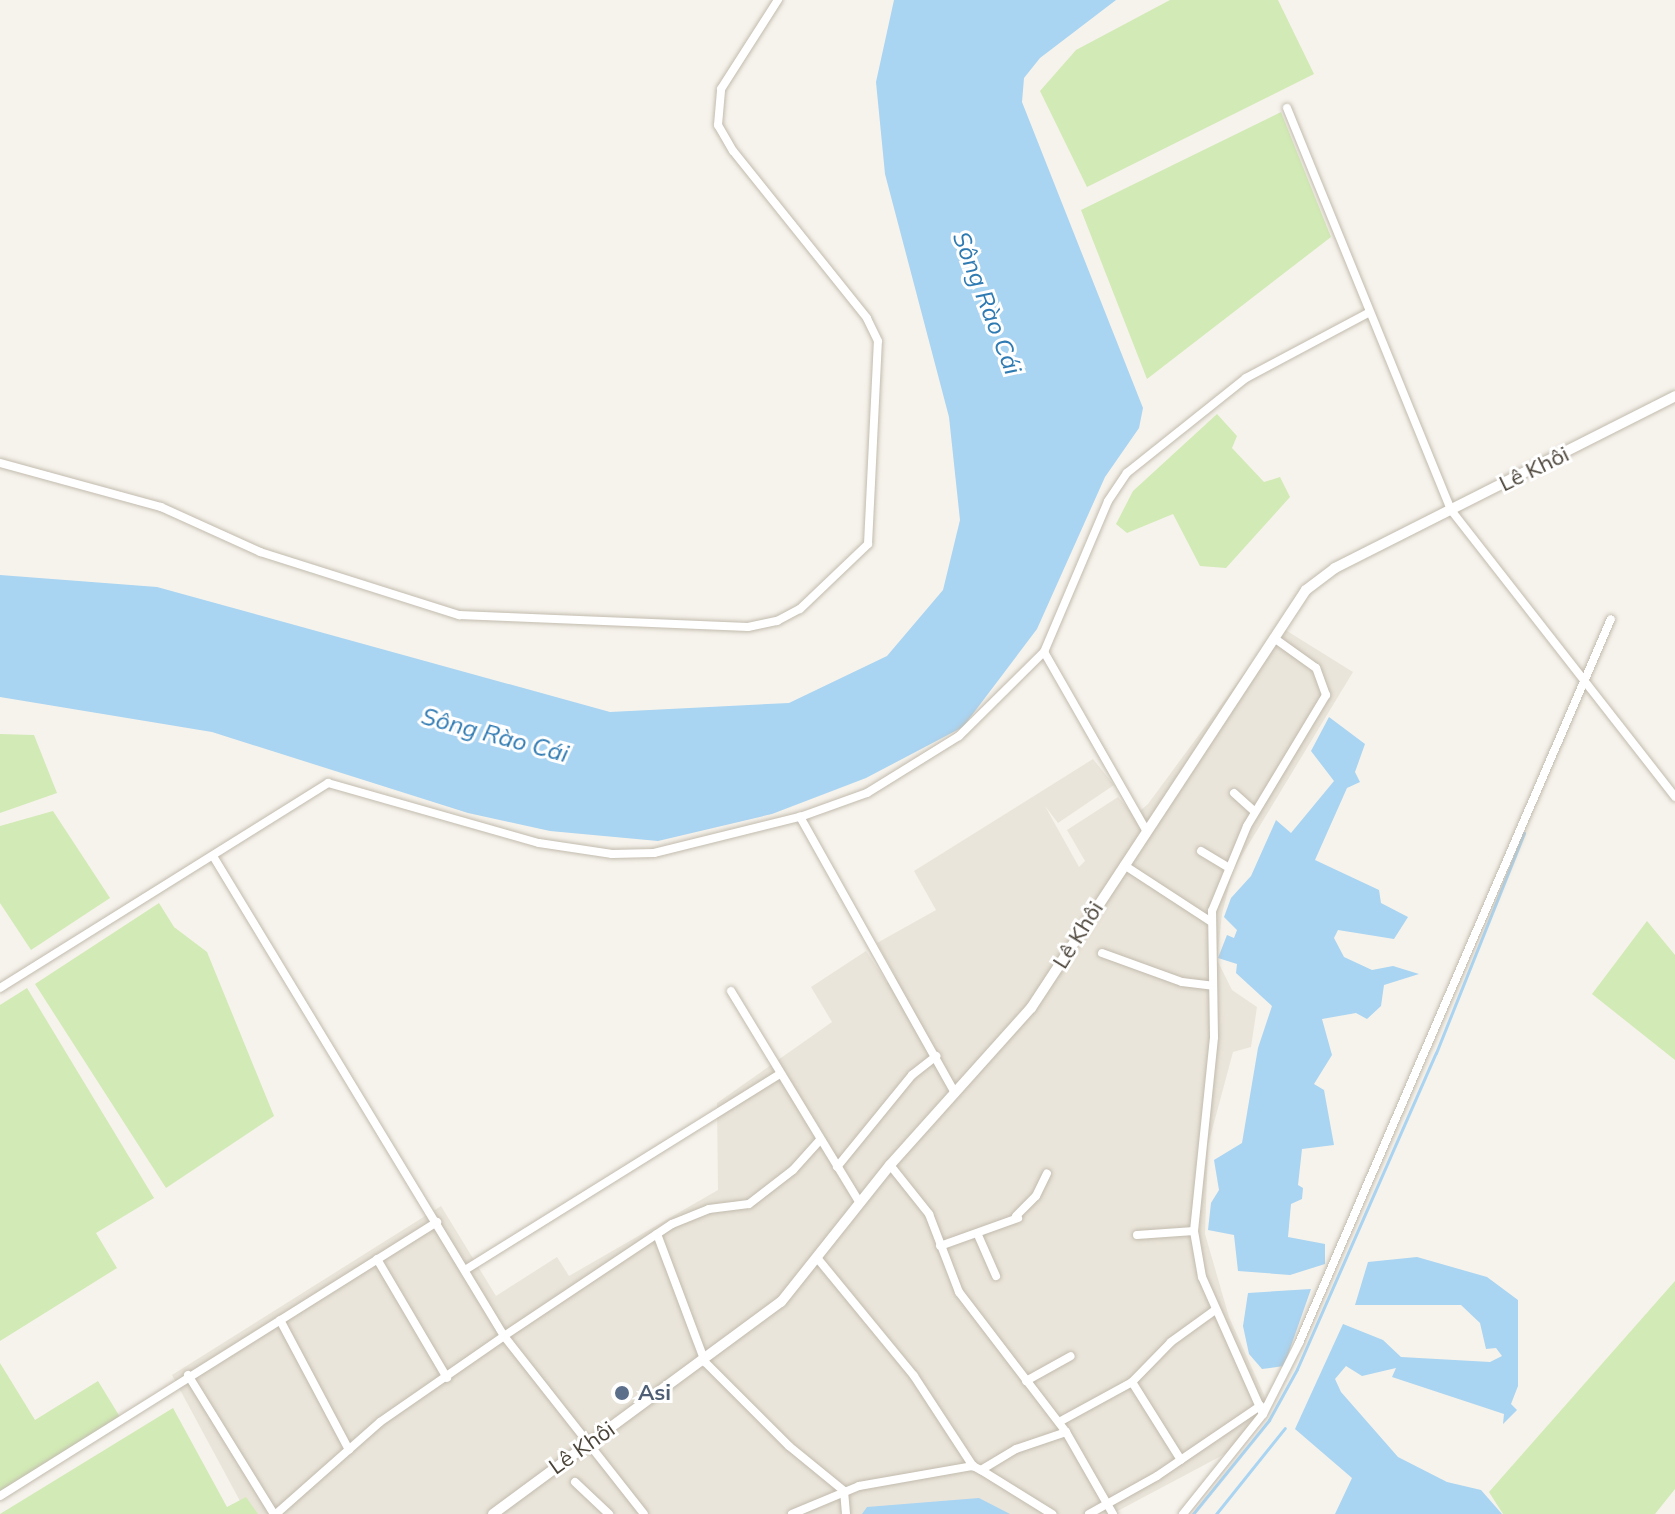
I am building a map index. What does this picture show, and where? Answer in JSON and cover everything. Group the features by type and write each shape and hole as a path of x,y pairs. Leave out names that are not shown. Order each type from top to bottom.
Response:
{"street":[{"path":"0,463 167,509 260,552 459,615 748,627 800,609 868,544 878,341 867,318 733,151 718,125 721,89 778,0"},
{"path":"1287,108 1368,313 1451,510 1671,783 1675,797"},
{"path":"0,988 328,783 539,843 612,854 654,853 800,817 867,793 959,736 1044,652 1108,501 1127,473 1246,378 1368,313"},
{"name":"Lê Khôi","path":"493,1514 705,1362 781,1302 890,1165 1031,1008 1274,638 1319,578 1675,396"},
{"path":"1183,1514 1262,1410 1314,1311 1611,619"},
{"path":"1262,1410 1236,1344 1215,1310 1202,1277 1194,1231 1213,1055 1210,921 1229,868 1255,812 1326,695 1316,668 1274,638"},
{"path":"1044,652 1146,830"},
{"path":"1234,793 1255,812"},
{"path":"800,817 955,1093"},
{"path":"1201,851 1229,868"},
{"path":"213,856 504,1336 641,1510 629,1514"},
{"path":"1124,865 1210,921"},
{"path":"1102,953 1182,982 1213,986"},
{"path":"731,991 778,1075 860,1203"},
{"path":"837,1167 912,1075 936,1056"},
{"path":"465,1270 778,1075"},
{"path":"188,1375 275,1514 349,1450 504,1336 657,1234 709,1209 749,1204 819,1141"},
{"path":"890,1165 920,1198 959,1292 1066,1432 1113,1514"},
{"path":"940,1246 978,1235 1017,1217 1036,1196 1047,1173"},
{"path":"0,1496 188,1375 437,1222"},
{"path":"1137,1235 1194,1231"},
{"path":"657,1234 705,1362 789,1446 844,1491 846,1514"},
{"path":"978,1235 996,1276"},
{"path":"377,1259 447,1378"},
{"path":"818,1259 914,1376 977,1468 1052,1514"},
{"path":"1059,1422 1132,1382 1171,1342 1215,1310"},
{"path":"280,1320 349,1450"},
{"path":"1026,1381 1071,1356"},
{"path":"1132,1382 1181,1460"},
{"path":"1089,1514 1262,1410"},
{"path":"792,1514 844,1491 977,1468 1016,1449 1066,1432"},
{"path":"575,1482 609,1514"}],"shaded area":[{"path":"1279,626 1353,672 1233,870 1222,914 1217,960 1232,990 1257,1007 1251,1047 1233,1052 1208,1145 1205,1234 1229,1317 1269,1406 1238,1447 1112,1514 247,1514 172,1375 441,1206 496,1296 557,1257 569,1276 718,1190 717,1103 832,1022 811,987 866,951 887,983 896,977 877,943 936,910 914,871 1093,759 1114,785 1058,823 1045,806 1079,867 1085,861 1067,830 1118,797 1134,816 1148,804"}],"green space":[{"path":"1170,0 1278,0 1314,74 1087,187 1040,91 1076,50"},
{"path":"1281,112 1331,237 1147,379 1081,210"},
{"path":"1217,414 1237,436 1232,448 1264,482 1280,477 1290,497 1226,568 1200,566 1173,514 1127,533 1116,524 1133,491"},
{"path":"0,734 34,735 57,793 0,813"},
{"path":"53,811 110,898 31,950 0,903 0,826"},
{"path":"159,903 174,927 207,952 274,1116 166,1188 35,984"},
{"path":"1647,921 1675,955 1675,1060 1592,994"},
{"path":"27,988 154,1198 96,1233 117,1268 0,1341 0,1005"},
{"path":"1675,1281 1675,1489 1655,1514 1503,1514 1489,1492"},
{"path":"0,1363 35,1420 98,1381 120,1417 0,1492"},
{"path":"173,1408 227,1507 246,1497 258,1514 0,1514"}],"water":[{"name":"Sông Rào Cái","path":"894,0 1116,0 1040,58 1024,78 1022,102 1143,408 1139,428 1105,477 1037,629 963,727 866,778 772,814 658,841 550,831 468,813 212,732 0,697 0,575 157,587 610,712 789,703 887,656 943,590 960,520 949,417 885,174 876,82"},
{"path":"1329,717 1365,744 1355,772 1360,782 1347,788 1315,860 1379,890 1381,903 1408,917 1394,939 1338,930 1334,938 1344,957 1372,970 1393,966 1419,974 1384,985 1381,1006 1367,1019 1356,1013 1322,1019 1332,1055 1314,1084 1324,1090 1334,1145 1302,1149 1298,1185 1303,1188 1302,1199 1291,1204 1288,1237 1325,1244 1325,1264 1290,1275 1238,1271 1234,1235 1208,1230 1211,1203 1219,1190 1214,1160 1242,1143 1258,1048 1272,1006 1236,973 1237,964 1218,958 1227,935 1234,938 1237,930 1224,917 1231,898 1251,876 1276,820 1291,833 1334,781 1311,751"},
{"path":"1417,1257 1487,1277 1518,1300 1518,1386 1511,1404 1517,1410 1503,1424 1504,1414 1392,1377 1396,1368 1362,1376 1346,1366 1335,1379 1341,1392 1398,1457 1447,1482 1481,1490 1502,1514 1335,1514 1352,1478 1295,1429 1343,1324 1383,1340 1401,1357 1490,1362 1502,1356 1496,1348 1486,1349 1480,1323 1461,1305 1355,1305 1368,1262"},
{"path":"1311,1289 1284,1366 1262,1369 1249,1354 1243,1326 1248,1293"},
{"path":"979,1498 1010,1514 862,1514 867,1507"}],"waterway":[{"path":"1193,1514 1269,1420 1297,1369 1436,1053 1524,833"},
{"path":"1216,1514 1285,1428"}],"place":[{"name":"Asi","path":"622,1393"}]}
